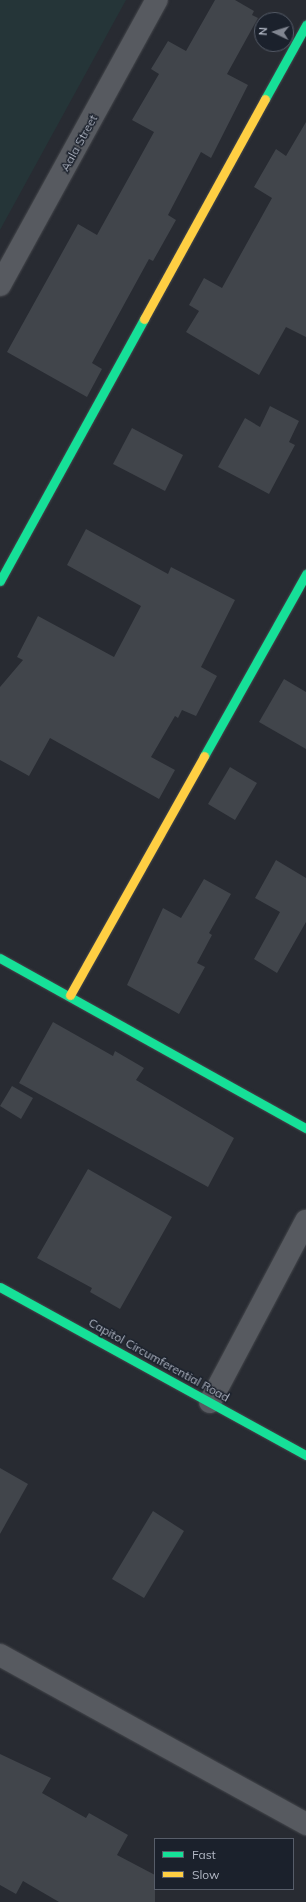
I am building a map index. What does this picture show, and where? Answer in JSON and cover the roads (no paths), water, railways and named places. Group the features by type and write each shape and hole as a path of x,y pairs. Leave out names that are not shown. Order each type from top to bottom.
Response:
{"street":[{"name":"Aala Street","path":"0,285 157,0"},
{"path":"0,581 306,25"},
{"path":"70,995 306,574"},
{"path":"0,958 70,995 306,1128"},
{"path":"210,1402 306,1221"},
{"name":"Capitol Circumferential Road","path":"0,1287 306,1455"},
{"path":"0,1655 306,1824"}]}
